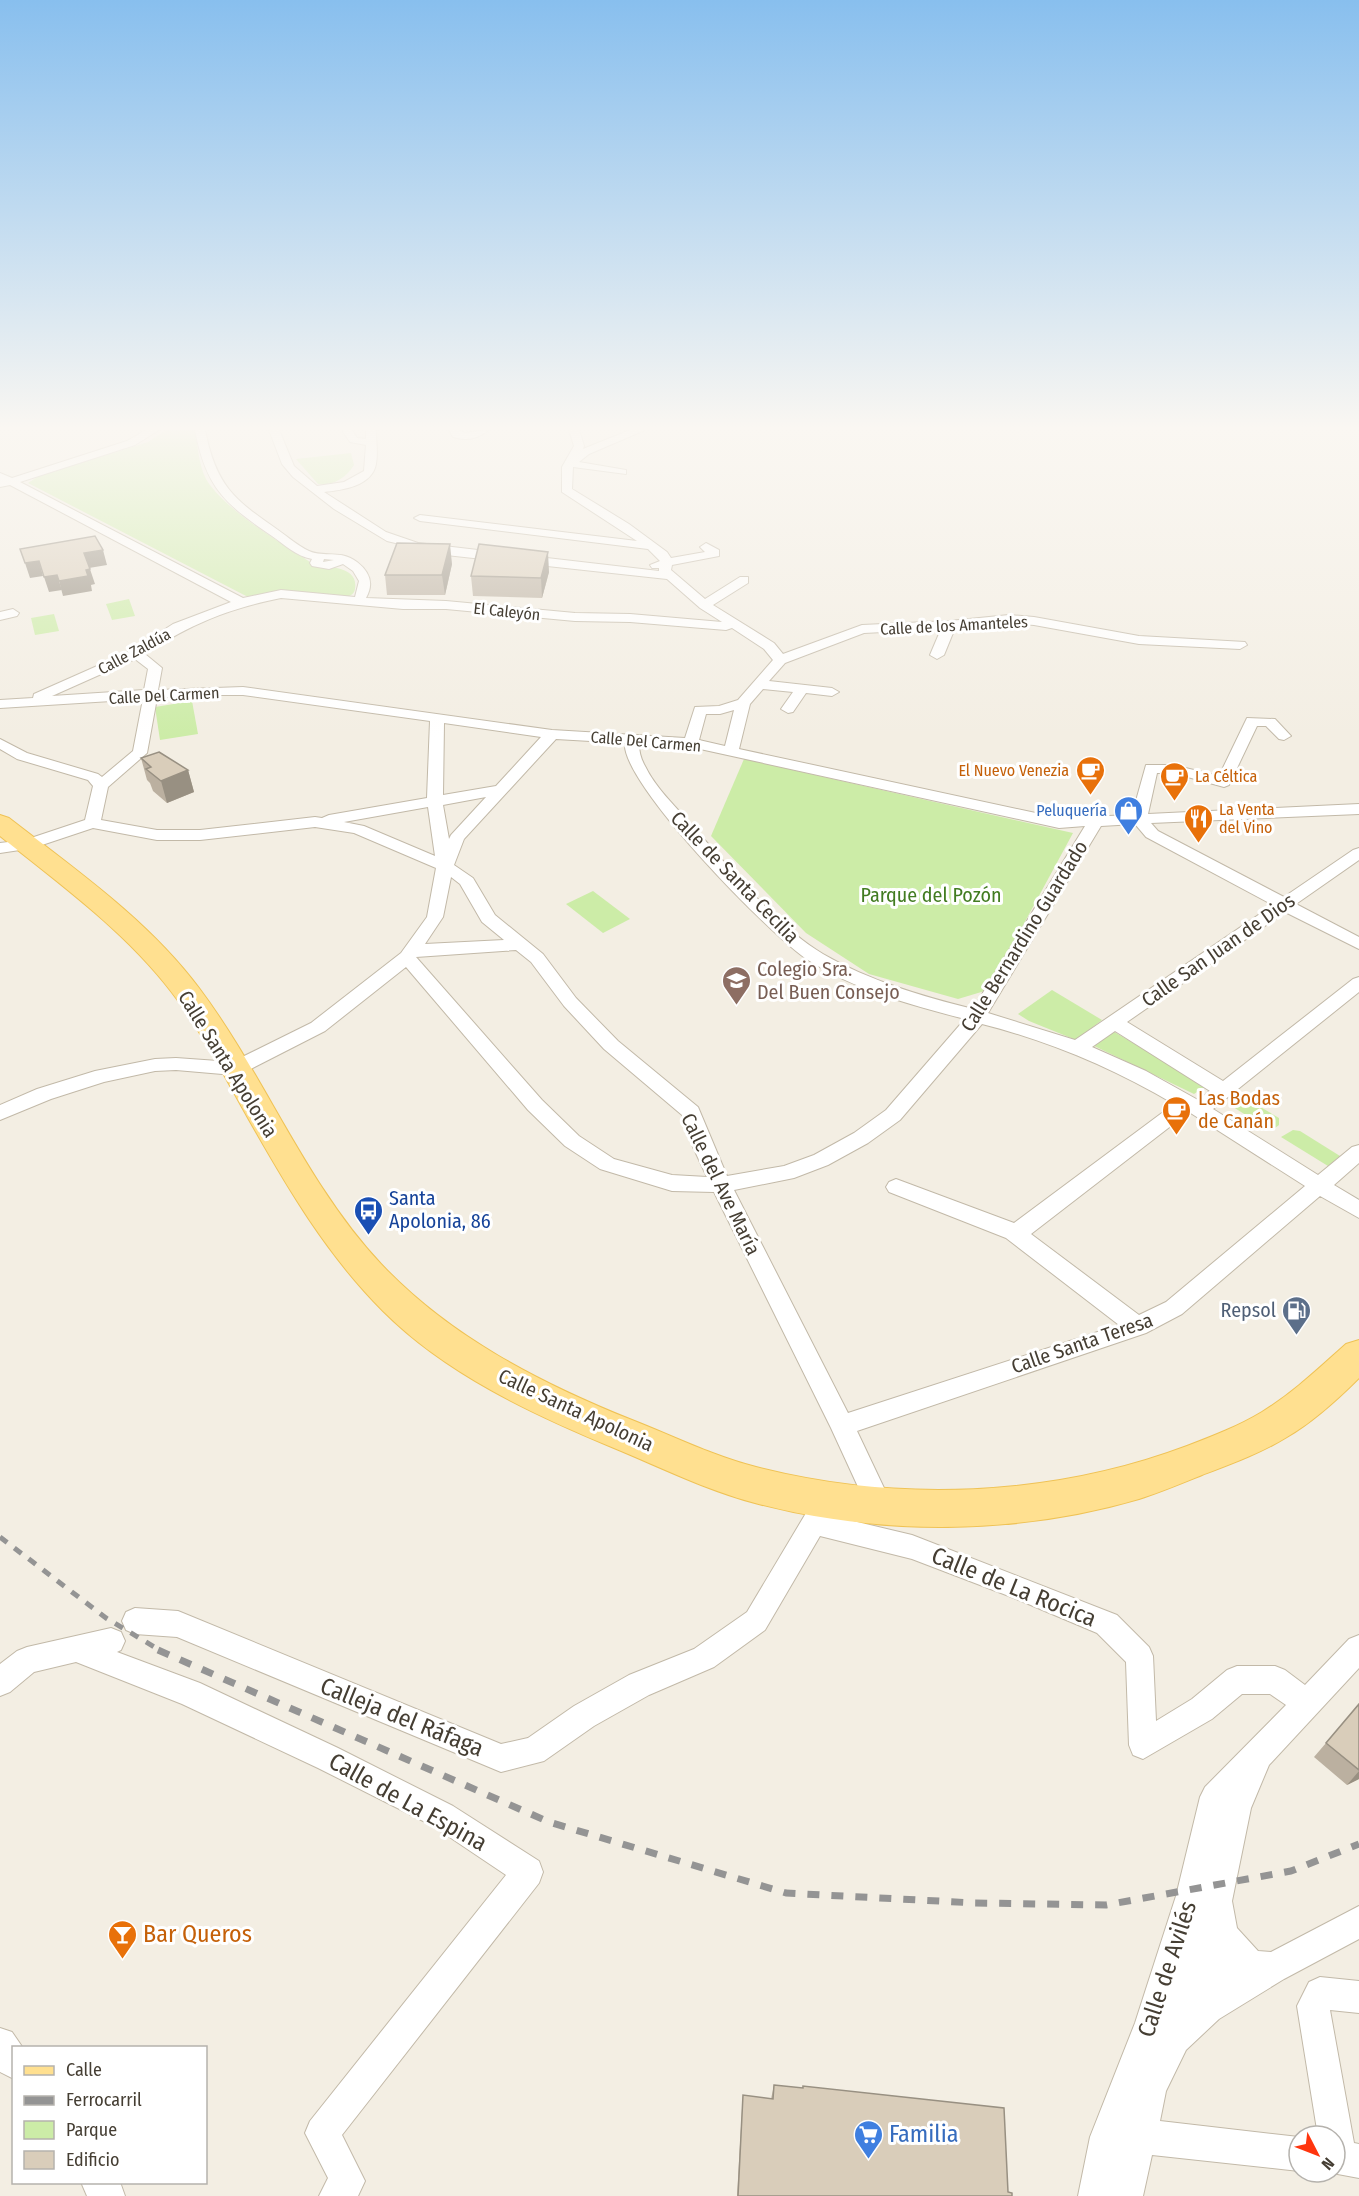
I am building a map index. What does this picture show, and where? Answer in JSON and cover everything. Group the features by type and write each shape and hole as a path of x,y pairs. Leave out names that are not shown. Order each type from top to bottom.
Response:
{"main road":[{"name":"Calle Santa Apolonia","path":"0,823 14,847 78,885 142,941 191,997 285,1156 346,1247 398,1304 458,1352 522,1389 604,1426 820,1512 880,1507 946,1507 1042,1501 1136,1482 1231,1447 1273,1425 1311,1399 1359,1355"}],"street":[{"path":"104,532 241,602"},
{"path":"274,532 304,553 319,558 316,561 321,565 339,561 354,567 364,579 365,588 359,600"},
{"path":"378,532 387,538 414,547 614,571 633,567 651,558"},
{"path":"512,532 651,558 667,567 704,605 769,646 780,660 742,703 726,709 700,710 696,717 691,743"},
{"path":"631,532 651,558"},
{"path":"667,567 714,553 705,550"},
{"path":"614,571 651,558"},
{"path":"704,605 744,580"},
{"name":"Calle Zaldúa","path":"29,702 136,654 178,627 241,602 281,594"},
{"name":"El Caleyón","path":"281,594 575,617 630,618 726,626 732,624"},
{"name":"Calle de los Amanteles","path":"780,660 862,629 949,626 1010,620 1034,621 1139,640 1240,645"},
{"path":"937,655 949,626"},
{"path":"92,824 101,785 140,753 154,668 136,654"},
{"path":"759,684 832,692"},
{"path":"788,709 801,690"},
{"name":"Calle Del Carmen","path":"0,704 199,691 243,691 552,734 691,743 1059,823 1359,809"},
{"path":"731,751 742,703"},
{"path":"437,718 435,800 445,866"},
{"path":"1284,736 1270,723 1252,721 1224,782 1173,769 1151,768 1139,819 1152,834 1359,944"},
{"path":"0,1113 44,1094 102,1076 155,1065 176,1064 234,1069 318,1027 409,953 435,917 445,866 457,838 552,734"},
{"name":"Calle de Santa Cecilia","path":"633,738 630,745 631,753 654,790 704,850 758,906 813,955 863,982 944,1009 1015,1026 1077,1048 1138,1075 1195,1106 1359,1210"},
{"path":"0,743 22,756 93,777 101,785"},
{"path":"14,847 92,824 157,835 200,835 315,822 500,790"},
{"name":"Calle del Ave María","path":"315,822 358,829 445,866 467,881 488,918 537,958 570,1002 611,1046 691,1112 703,1147 721,1185 842,1425 880,1507"},
{"name":"Calle Bernardino Guardado","path":"409,953 535,1106 572,1141 607,1164 672,1183 721,1185 787,1173 821,1160 861,1138 892,1114 978,1017 1095,823"},
{"name":"Calle San Juan de Dios","path":"1077,1048 1359,853"},
{"path":"409,953 522,944"},
{"path":"1014,1232 1028,1226 1195,1106 1224,1090 1359,983"},
{"path":"1114,1022 1224,1090"},
{"name":"Calle Santa Teresa","path":"842,1425 1138,1327 1174,1308 1321,1187 1359,1152"},
{"path":"896,1187 1014,1232 1138,1327"},
{"name":"Calleja del Ráfaga","path":"135,1621 178,1624 501,1758 534,1750 584,1716 630,1690 704,1658 756,1621 820,1512"},
{"name":"Calle de La Rocica","path":"820,1512 859,1536 912,1547 1107,1624 1139,1656 1143,1745 1202,1709 1237,1680 1275,1680 1306,1704"},
{"path":"0,1682 27,1660 111,1641"},
{"name":"Calle de Avilés","path":"1126,2196 1162,2032 1204,1898 1236,1807 1258,1756 1359,1648"},
{"name":"Calle de La Espina","path":"76,1649 190,1693 328,1758 443,1816 528,1872 322,2133 348,2181 336,2196"},
{"path":"1204,1898 1223,1936 1255,1974"},
{"name":"Calle de Avilés","path":"1198,1965 1204,1898"},
{"path":"1162,2032 1208,2008 1255,1974 1359,1922"},
{"path":"1162,2032 1180,1983 1198,1965 1219,1982 1255,1974"},
{"path":"1337,2124 1313,2006 1320,1993 1359,1997"},
{"name":"Calle de Avilés","path":"1095,2196 1107,2137 1129,2074 1162,2032"},
{"path":"0,2044 12,2060"},
{"path":"1138,2136 1287,2153"}],"green space":[{"path":"123,532 265,532 310,562 346,571 355,581 355,589 345,598 248,597"},
{"path":"129,599 135,616 112,620 106,604"},
{"path":"54,614 59,631 35,635 31,618"},
{"path":"192,701 198,734 160,740 155,707"},
{"name":"Parque del Pozón","path":"744,759 1073,833 988,990 958,999 869,974 806,933 711,836"},
{"path":"593,891 630,919 603,933 566,904"},
{"path":"1052,990 1102,1020 1076,1040 1029,1021 1018,1014"},
{"path":"1111,1030 1206,1086 1194,1094 1090,1044"},
{"path":"1235,1092 1279,1118 1279,1125 1271,1131 1230,1105 1231,1097"},
{"path":"1293,1130 1300,1131 1340,1156 1328,1166 1281,1137"}],"building":[{"path":"95,536 103,550 84,553 90,569 86,570 88,576 59,581 57,575 44,577 39,561 25,563 20,549"},
{"path":"397,543 450,544 442,575 385,575"},
{"path":"479,544 548,552 541,578 471,576"},
{"path":"159,752 188,770 161,781 146,769 151,767 141,758"},
{"path":"1359,1704 1359,1770 1326,1743"},
{"name":"Familia","path":"774,2085 803,2088 803,2086 1004,2108 1008,2192 1012,2193 1012,2196 738,2196 743,2095 773,2099"}],"railway":[{"path":"0,1537 106,1618 161,1651"},
{"path":"158,1650 549,1822 786,1893 975,1903 1106,1905 1291,1871 1359,1844"}],"place":[{"name":"El Nuevo Venezia","path":"1090,796"},
{"name":"La Céltica","path":"1174,802"},
{"name":"Peluquería","path":"1128,836"},
{"name":"La Venta del Vino","path":"1198,844"},
{"name":"Colegio Sra. Del Buen Consejo","path":"736,1006"},
{"name":"Las Bodas de Canán","path":"1177,1136"},
{"name":"Santa Apolonia, 86","path":"368,1236"},
{"name":"Repsol","path":"1297,1336"},
{"name":"Bar Queros","path":"122,1960"},
{"name":"Familia","path":"868,2160"}]}
